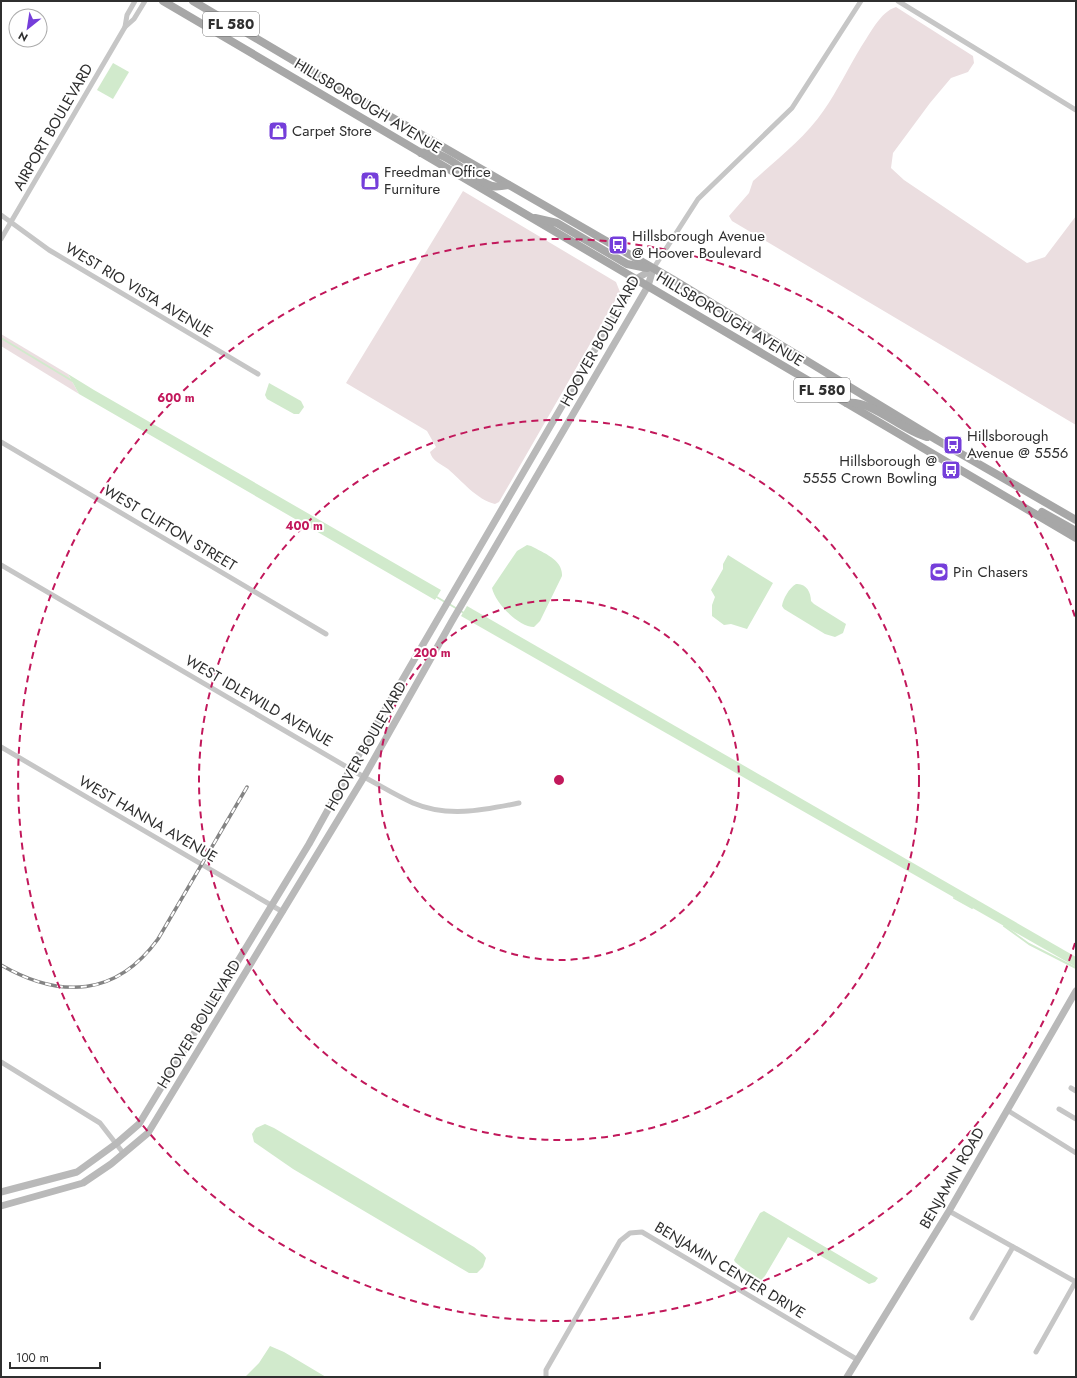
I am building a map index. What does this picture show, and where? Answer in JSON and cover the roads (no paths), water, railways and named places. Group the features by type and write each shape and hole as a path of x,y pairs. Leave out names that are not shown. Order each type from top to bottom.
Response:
{"main road":[{"name":"HILLSBOROUGH AVENUE","path":"163,1 648,286 796,375 847,403 1076,538"},
{"name":"HILLSBOROUGH AVENUE","path":"193,1 653,268 937,440 1076,520"},
{"path":"421,153 430,151 444,157 492,186 508,185"},
{"path":"527,216 556,223 627,264 653,268"},
{"name":"HOOVER BOULEVARD","path":"1,1192 77,1172 117,1143 138,1124 309,844 351,768 456,590 500,512 545,438 636,279 653,268"},
{"name":"HOOVER BOULEVARD","path":"1,1206 83,1183 124,1154 148,1133 364,777 452,621 648,286 653,268"},
{"path":"847,403 856,402 865,405 914,433 937,440"},
{"path":"1009,499 1021,500 1076,531"},
{"name":"BENJAMIN ROAD","path":"847,1377 949,1211 1076,991"}],"street":[{"name":"AIRPORT BOULEVARD","path":"1,239 125,27 128,15 135,1"},
{"name":"AIRPORT BOULEVARD","path":"125,27 134,19 145,1"},
{"path":"653,268 698,199 792,108 860,1"},
{"path":"898,1 1076,110"},
{"name":"WEST RIO VISTA AVENUE","path":"1,215 12,221 49,250 258,374"},
{"name":"WEST CLIFTON STREET","path":"1,442 326,634"},
{"name":"WEST IDLEWILD AVENUE","path":"1,564 364,777 414,803 437,810 472,812 519,803"},
{"name":"WEST HANNA AVENUE","path":"1,747 283,912"},
{"path":"1,1062 100,1123 124,1154"},
{"path":"1059,1109 1076,1119"},
{"path":"1007,1110 1076,1153"},
{"path":"949,1211 1076,1282 1036,1352"},
{"name":"BENJAMIN CENTER DRIVE","path":"546,1377 546,1370 620,1242 630,1233 636,1232 642,1232 858,1360"},
{"path":"972,1318 1013,1247"}],"waterway":[{"path":"1,338 74,382"},
{"path":"435,596 445,602"},
{"path":"449,604 464,613"},
{"path":"954,898 972,908"},
{"path":"1004,926 1029,944 1076,968"}],"railway":[{"path":"1,965 23,976 45,983 66,987 86,986 105,982 124,972 142,958 158,939 247,787"}],"place":[{"name":"Carpet Store","path":"278,131"},
{"name":"Freedman Office Furniture","path":"370,181"},
{"name":"Hillsborough Avenue @ Hoover Boulevard","path":"618,245"},
{"name":"Hillsborough Avenue @ 5556","path":"953,445"},
{"name":"Hillsborough @ 5555 Crown Bowling","path":"951,470"},
{"name":"Pin Chasers","path":"939,572"}]}
